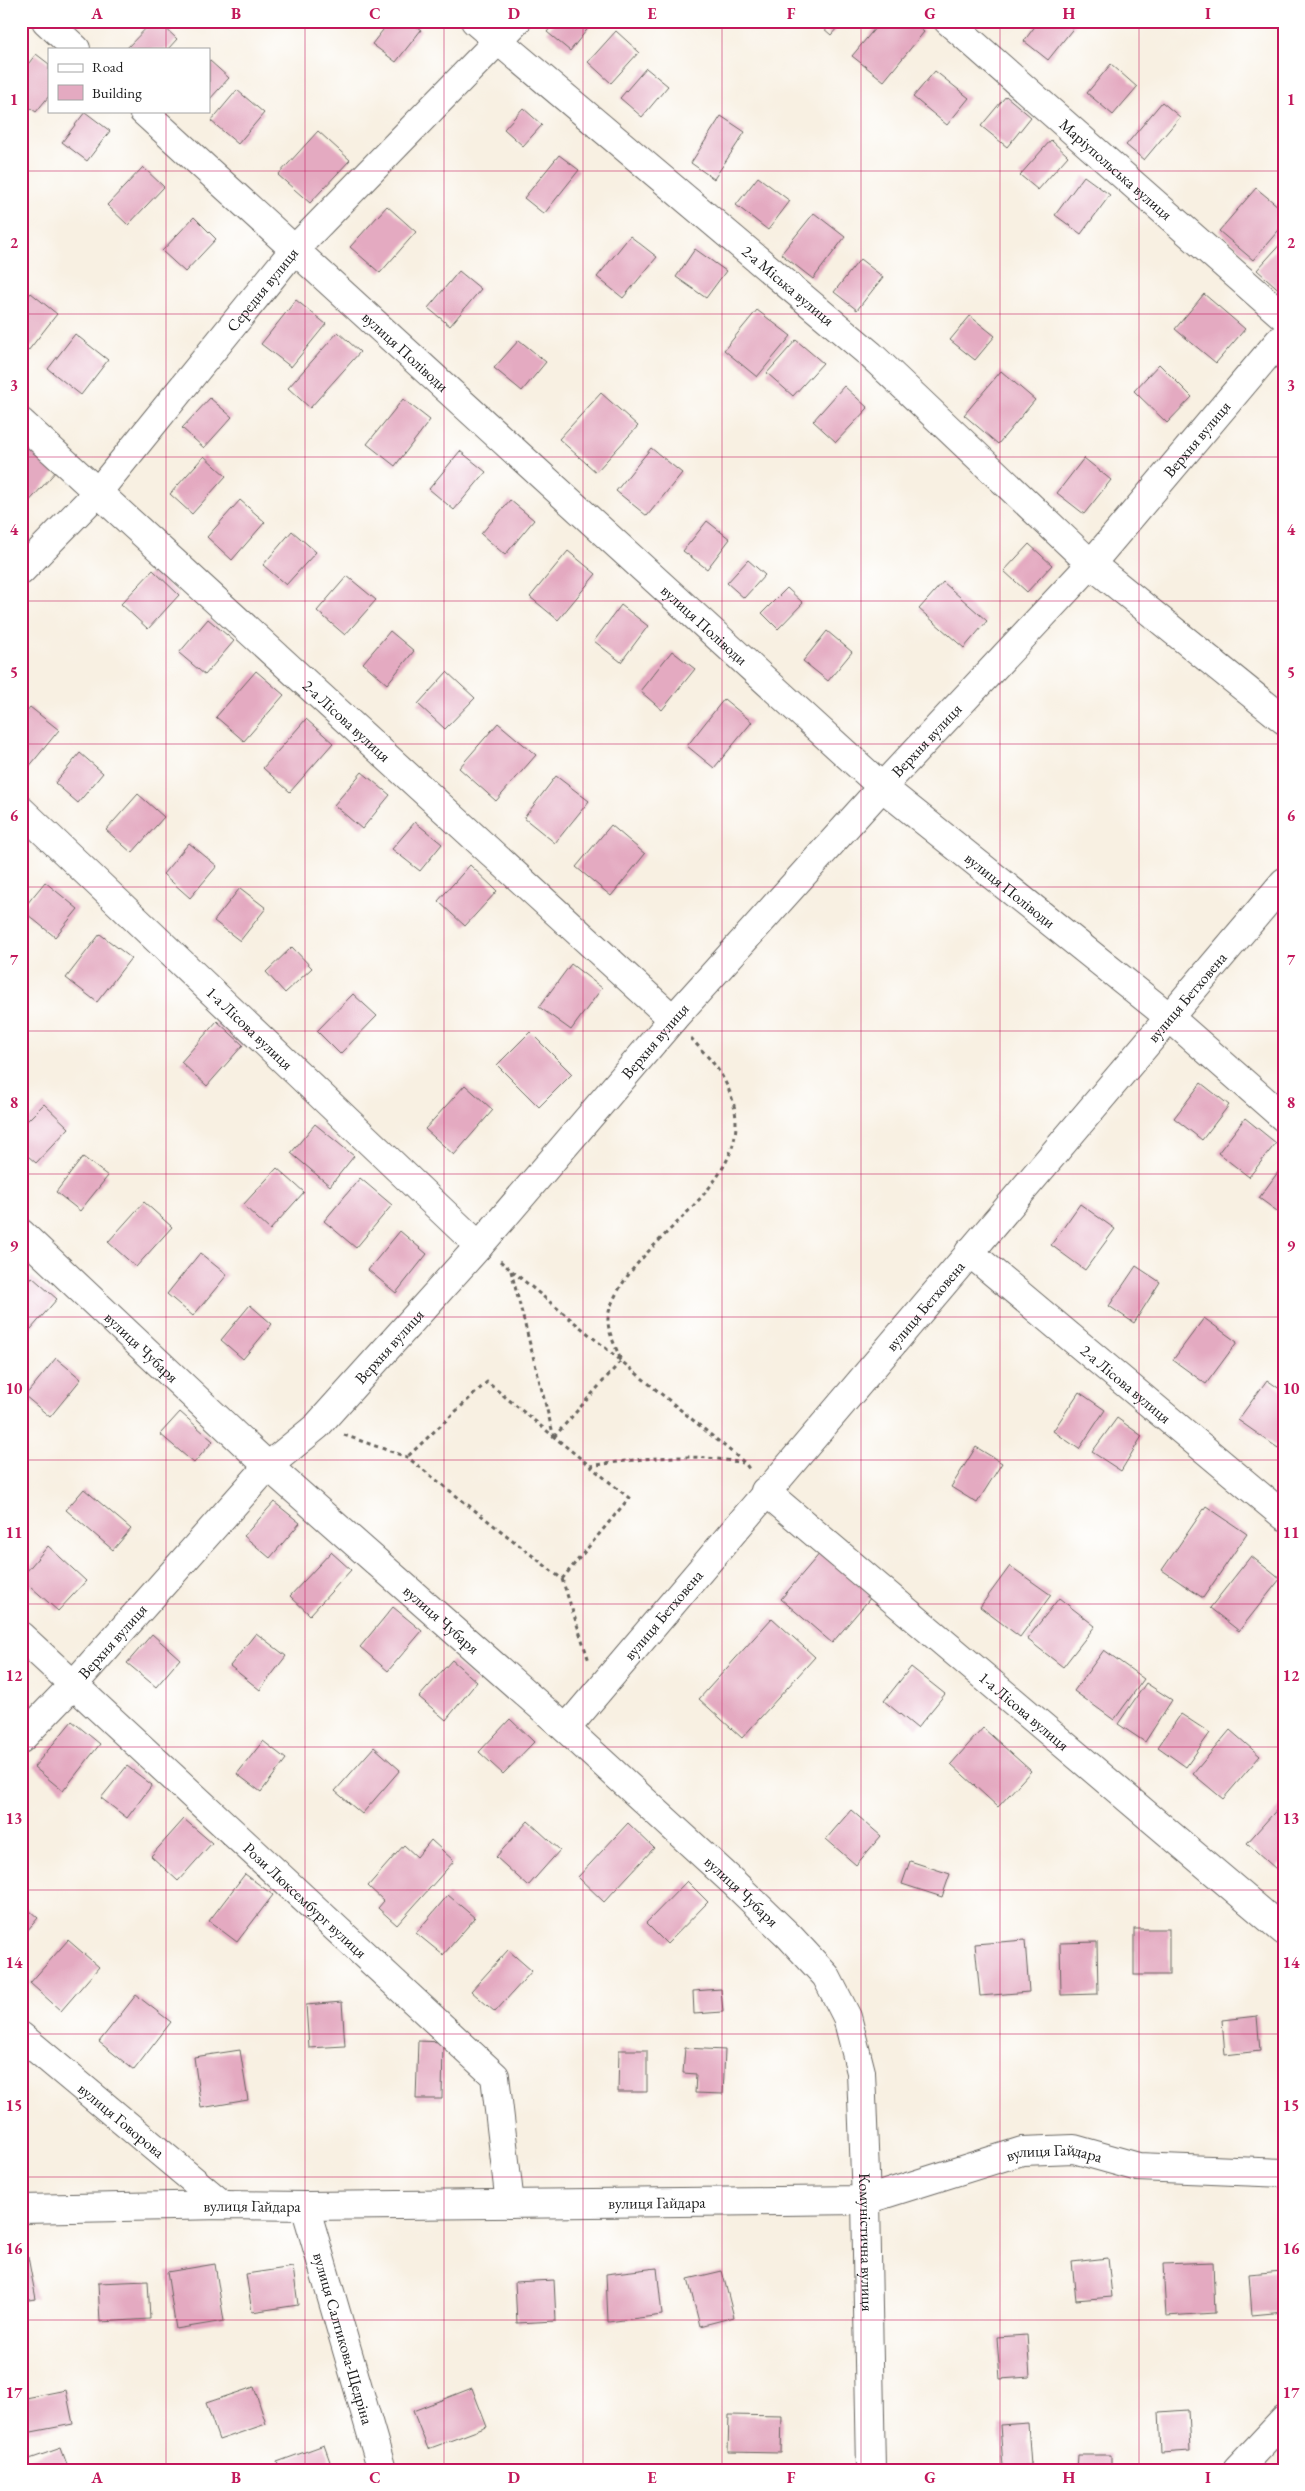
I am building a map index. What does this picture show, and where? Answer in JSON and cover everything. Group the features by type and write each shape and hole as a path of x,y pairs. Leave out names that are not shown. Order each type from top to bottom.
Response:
{"street":[{"path":"46,21 75,48"},
{"name":"2-а Міська вулиця","path":"475,21 508,31 871,355 1091,564 1284,720"},
{"name":"Маріупольська вулиця","path":"948,21 1284,317"},
{"name":"Середня вулиця","path":"21,571 97,493 293,251 508,31"},
{"name":"вулиця Поліводи","path":"144,112 293,251 882,787 1169,1017 1284,1118"},
{"name":"Верхня вулиця","path":"21,1739 73,1685 268,1466 317,1426 479,1246 673,1019 882,787 1091,564 1279,341 1284,341"},
{"name":"2-а Лісова вулиця","path":"21,422 673,1019"},
{"name":"1-а Лісова вулиця","path":"21,810 479,1246"},
{"name":"вулиця Бетховена","path":"566,1729 765,1491 1284,882"},
{"name":"вулиця Чубаря","path":"21,1233 268,1466 566,1729 790,1937 826,1976 847,2017"},
{"name":"2-а Лісова вулиця","path":"969,1252 1284,1516"},
{"name":"1-а Лісова вулиця","path":"765,1491 1284,1932"},
{"name":"Рози Люксембург вулиця","path":"21,1636 495,2076 510,2204"},
{"name":"Комуністична вулиця","path":"847,2017 861,2072 866,2200 871,2470"},
{"name":"вулиця Говорова","path":"21,2036 223,2205"},
{"name":"вулиця Гайдара","path":"21,2209 223,2205 305,2206 866,2200 1022,2151 1074,2149 1138,2167 1284,2173"},
{"name":"вулиця Салтикова-Щедріна","path":"305,2206 382,2470"},
{"path":"1237,2470 1284,2420"}],"path":[{"path":"621,1361 608,1321 618,1288 645,1253 716,1182 731,1156 736,1124 734,1102 721,1074 673,1019"},
{"path":"479,1246 511,1270 745,1463 765,1491"},
{"path":"511,1270 554,1437"},
{"path":"554,1437 621,1361"},
{"path":"408,1457 486,1382 630,1498 562,1579"},
{"path":"317,1426 408,1457 562,1579 599,1688"},
{"path":"590,1466 650,1457 709,1456 745,1463"}],"building":[{"path":"153,21 158,21 177,39 169,48 127,48"},
{"path":"390,21 409,21 421,30 396,62 372,44"},
{"path":"556,21 594,21 570,51 547,32"},
{"path":"815,21 843,21 831,35"},
{"path":"881,21 911,21 924,32 884,81 852,56"},
{"path":"1039,21 1079,21 1048,60 1024,41"},
{"path":"616,31 639,52 611,83 588,62"},
{"path":"36,54 48,63 48,97 36,112 21,101 21,73"},
{"path":"210,61 229,78 210,99"},
{"path":"1111,64 1137,87 1113,115 1087,93"},
{"path":"646,68 668,86 642,117 620,98"},
{"path":"935,71 969,98 947,125 913,97"},
{"path":"237,90 264,113 238,144 211,121"},
{"path":"1006,96 1031,117 1007,147 981,126"},
{"path":"1162,102 1180,117 1144,160 1126,145"},
{"path":"523,108 542,125 523,146 504,129"},
{"path":"85,112 110,131 87,161 62,142"},
{"path":"721,116 745,132 714,179 691,163"},
{"path":"318,131 350,160 310,203 278,175"},
{"path":"1051,140 1068,156 1038,190 1020,175"},
{"path":"559,155 579,170 544,214 524,198"},
{"path":"143,167 164,187 128,225 107,205"},
{"path":"1084,176 1110,195 1081,234 1055,215"},
{"path":"758,177 790,201 768,230 736,205"},
{"path":"1256,188 1284,211 1284,224 1253,260 1219,231"},
{"path":"387,206 416,232 380,273 350,247"},
{"path":"814,213 845,237 813,279 781,254"},
{"path":"194,217 216,239 185,272 162,251"},
{"path":"630,236 657,257 623,298 597,277"},
{"path":"1284,240 1284,294 1257,270"},
{"path":"695,249 726,271 706,298 676,277"},
{"path":"860,259 883,277 857,310 834,292"},
{"path":"459,271 481,289 450,326 428,308"},
{"path":"31,293 57,314 28,351 21,345 21,305"},
{"path":"1204,294 1245,329 1216,363 1175,329"},
{"path":"296,300 326,324 291,367 261,344"},
{"path":"757,310 791,336 757,377 724,350"},
{"path":"970,316 995,336 975,360 950,340"},
{"path":"338,332 360,352 310,408 288,388"},
{"path":"75,334 108,360 81,395 48,369"},
{"path":"519,340 546,362 522,391 494,368"},
{"path":"796,340 823,363 793,396 767,373"},
{"path":"1159,364 1192,397 1167,423 1134,391"},
{"path":"1001,371 1035,400 998,444 964,415"},
{"path":"844,386 868,408 836,442 813,421"},
{"path":"601,393 638,426 596,472 559,439"},
{"path":"210,398 232,417 204,448 182,428"},
{"path":"403,399 430,420 395,466 367,444"},
{"path":"21,437 58,469 26,505 21,500"},
{"path":"651,448 682,473 647,516 616,491"},
{"path":"460,451 486,472 454,510 429,489"},
{"path":"204,456 226,476 192,514 170,494"},
{"path":"1084,458 1111,480 1084,514 1057,493"},
{"path":"240,500 265,522 232,560 207,537"},
{"path":"510,500 534,520 505,555 481,534"},
{"path":"707,521 730,539 707,569 683,551"},
{"path":"292,531 316,552 286,585 263,565"},
{"path":"1029,544 1052,565 1027,592 1004,571"},
{"path":"568,551 596,574 558,620 530,597"},
{"path":"748,560 765,575 744,598 727,583"},
{"path":"153,570 179,595 148,629 121,604"},
{"path":"347,576 376,600 345,635 317,611"},
{"path":"943,582 987,621 964,648 919,609"},
{"path":"787,588 803,603 778,629 762,613"},
{"path":"621,605 648,626 621,662 594,641"},
{"path":"208,619 234,641 205,675 179,653"},
{"path":"390,631 414,651 387,684 363,663"},
{"path":"827,631 852,652 828,681 803,661"},
{"path":"672,651 695,669 662,710 640,691"},
{"path":"256,671 284,695 244,741 216,717"},
{"path":"447,672 475,698 445,729 418,704"},
{"path":"724,699 752,722 714,768 687,746"},
{"path":"30,707 59,730 28,768 21,762 21,718"},
{"path":"306,719 333,743 290,792 263,768"},
{"path":"498,723 536,755 496,801 459,768"},
{"path":"80,753 103,773 78,803 55,783"},
{"path":"362,772 390,795 362,829 334,805"},
{"path":"556,776 589,801 555,843 524,818"},
{"path":"138,794 164,817 132,853 106,830"},
{"path":"415,822 442,844 420,871 392,849"},
{"path":"611,825 645,854 611,896 576,867"},
{"path":"189,843 217,866 190,898 163,874"},
{"path":"470,865 497,891 465,926 438,901"},
{"path":"45,882 78,909 55,937 22,910"},
{"path":"240,888 266,908 240,941 214,921"},
{"path":"100,934 131,958 97,1002 66,978"},
{"path":"292,947 312,968 285,993 266,972"},
{"path":"571,964 602,988 571,1030 539,1007"},
{"path":"353,994 377,1016 340,1054 317,1031"},
{"path":"217,1021 243,1045 207,1086 181,1062"},
{"path":"530,1032 572,1074 539,1107 497,1065"},
{"path":"1201,1083 1229,1105 1202,1140 1174,1118"},
{"path":"465,1085 493,1110 454,1155 425,1129"},
{"path":"44,1104 69,1128 36,1163 21,1150 21,1127"},
{"path":"1245,1118 1276,1143 1249,1177 1218,1153"},
{"path":"315,1124 354,1156 330,1186 291,1153"},
{"path":"83,1157 108,1176 80,1211 56,1192"},
{"path":"1284,1164 1284,1216 1259,1198"},
{"path":"277,1168 304,1192 270,1230 243,1205"},
{"path":"360,1178 392,1205 356,1248 324,1221"},
{"path":"144,1202 172,1227 136,1267 108,1242"},
{"path":"1080,1204 1115,1229 1085,1270 1051,1245"},
{"path":"400,1231 427,1254 396,1293 368,1270"},
{"path":"200,1253 227,1275 193,1316 167,1294"},
{"path":"1136,1266 1160,1282 1134,1323 1109,1306"},
{"path":"32,1277 57,1299 31,1329 21,1321 21,1290"},
{"path":"250,1305 272,1324 243,1359 221,1340"},
{"path":"1204,1318 1237,1342 1206,1384 1173,1360"},
{"path":"56,1358 81,1379 50,1417 25,1396"},
{"path":"1267,1380 1284,1392 1284,1440 1278,1448 1238,1420"},
{"path":"1079,1392 1105,1410 1079,1449 1053,1431"},
{"path":"180,1412 213,1441 194,1463 160,1434"},
{"path":"1117,1418 1142,1436 1121,1471 1092,1452"},
{"path":"976,1447 1002,1463 977,1503 951,1487"},
{"path":"84,1489 131,1529 113,1550 66,1510"},
{"path":"274,1502 300,1523 270,1558 244,1536"},
{"path":"1206,1506 1247,1534 1203,1598 1162,1570"},
{"path":"48,1546 86,1581 58,1611 21,1578"},
{"path":"331,1552 351,1570 310,1615 290,1596"},
{"path":"821,1552 872,1596 832,1643 781,1599"},
{"path":"1251,1556 1280,1579 1239,1631 1210,1608"},
{"path":"1010,1566 1051,1595 1020,1637 980,1607"},
{"path":"1059,1598 1095,1626 1063,1667 1027,1639"},
{"path":"393,1607 422,1631 388,1671 360,1647"},
{"path":"772,1618 815,1657 742,1738 699,1699"},
{"path":"256,1633 286,1656 260,1690 230,1666"},
{"path":"152,1634 180,1659 156,1687 127,1663"},
{"path":"1104,1650 1144,1679 1114,1720 1074,1691"},
{"path":"452,1660 477,1682 446,1720 419,1697"},
{"path":"911,1667 945,1694 917,1728 884,1701"},
{"path":"1146,1683 1172,1700 1145,1742 1118,1724"},
{"path":"1181,1714 1210,1733 1186,1767 1158,1747"},
{"path":"510,1719 534,1742 503,1774 479,1752"},
{"path":"72,1721 100,1744 63,1791 34,1767"},
{"path":"983,1728 1031,1771 998,1807 951,1764"},
{"path":"1230,1730 1260,1756 1223,1799 1193,1774"},
{"path":"263,1741 286,1759 261,1792 237,1774"},
{"path":"374,1747 400,1770 362,1814 335,1791"},
{"path":"127,1766 152,1785 127,1818 101,1798"},
{"path":"1281,1805 1284,1808 1284,1860 1276,1869 1247,1843"},
{"path":"851,1810 881,1836 856,1865 826,1839"},
{"path":"184,1819 212,1843 178,1881 151,1856"},
{"path":"528,1821 560,1850 528,1886 496,1857"},
{"path":"628,1823 654,1848 604,1902 578,1877"},
{"path":"431,1840 454,1861 397,1925 378,1908 384,1901 368,1886 404,1845 417,1857"},
{"path":"910,1861 950,1874 942,1897 902,1884"},
{"path":"245,1874 273,1895 237,1942 209,1921"},
{"path":"687,1881 708,1902 667,1944 646,1923"},
{"path":"448,1895 475,1918 443,1955 416,1933"},
{"path":"21,1903 38,1918 21,1938"},
{"path":"1134,1929 1169,1929 1169,1975 1134,1975"},
{"path":"68,1940 99,1967 61,2011 30,1983"},
{"path":"1025,1940 1029,1992 980,1996 975,1944"},
{"path":"1097,1942 1098,1994 1061,1995 1060,1943"},
{"path":"508,1950 532,1971 495,2012 471,1991"},
{"path":"721,1989 723,2012 694,2014 693,1991"},
{"path":"136,1995 171,2022 134,2070 99,2042"},
{"path":"342,2002 345,2046 309,2048 306,2005"},
{"path":"1257,2016 1260,2051 1225,2055 1222,2020"},
{"path":"418,2041 443,2042 442,2099 416,2099"},
{"path":"685,2048 725,2050 723,2094 695,2093 696,2074 683,2073"},
{"path":"240,2050 248,2100 201,2108 194,2057"},
{"path":"619,2050 647,2050 647,2092 618,2092"},
{"path":"28,2257 36,2299 21,2301 21,2258"},
{"path":"1108,2258 1112,2297 1076,2300 1072,2262"},
{"path":"1213,2262 1215,2313 1166,2316 1163,2264"},
{"path":"215,2264 224,2321 176,2329 167,2272"},
{"path":"293,2267 298,2305 252,2312 246,2274"},
{"path":"657,2268 662,2315 608,2322 606,2274"},
{"path":"722,2271 734,2317 700,2326 688,2279"},
{"path":"1282,2271 1284,2312 1252,2315 1249,2274"},
{"path":"554,2280 556,2321 517,2323 515,2282"},
{"path":"148,2281 150,2319 100,2322 98,2283"},
{"path":"1027,2335 1030,2377 1000,2379 997,2337"},
{"path":"254,2387 266,2424 219,2440 206,2403"},
{"path":"472,2388 487,2427 428,2449 413,2411"},
{"path":"66,2390 73,2424 21,2434 21,2399"},
{"path":"1188,2410 1190,2451 1161,2453 1159,2412"},
{"path":"729,2415 782,2416 781,2453 728,2452"},
{"path":"1028,2423 1031,2465 1003,2467 1000,2425"},
{"path":"324,2445 333,2470 280,2470 277,2462"},
{"path":"61,2448 69,2470 21,2470 21,2462"},
{"path":"1078,2455 1111,2455 1111,2470 1077,2470"}]}
